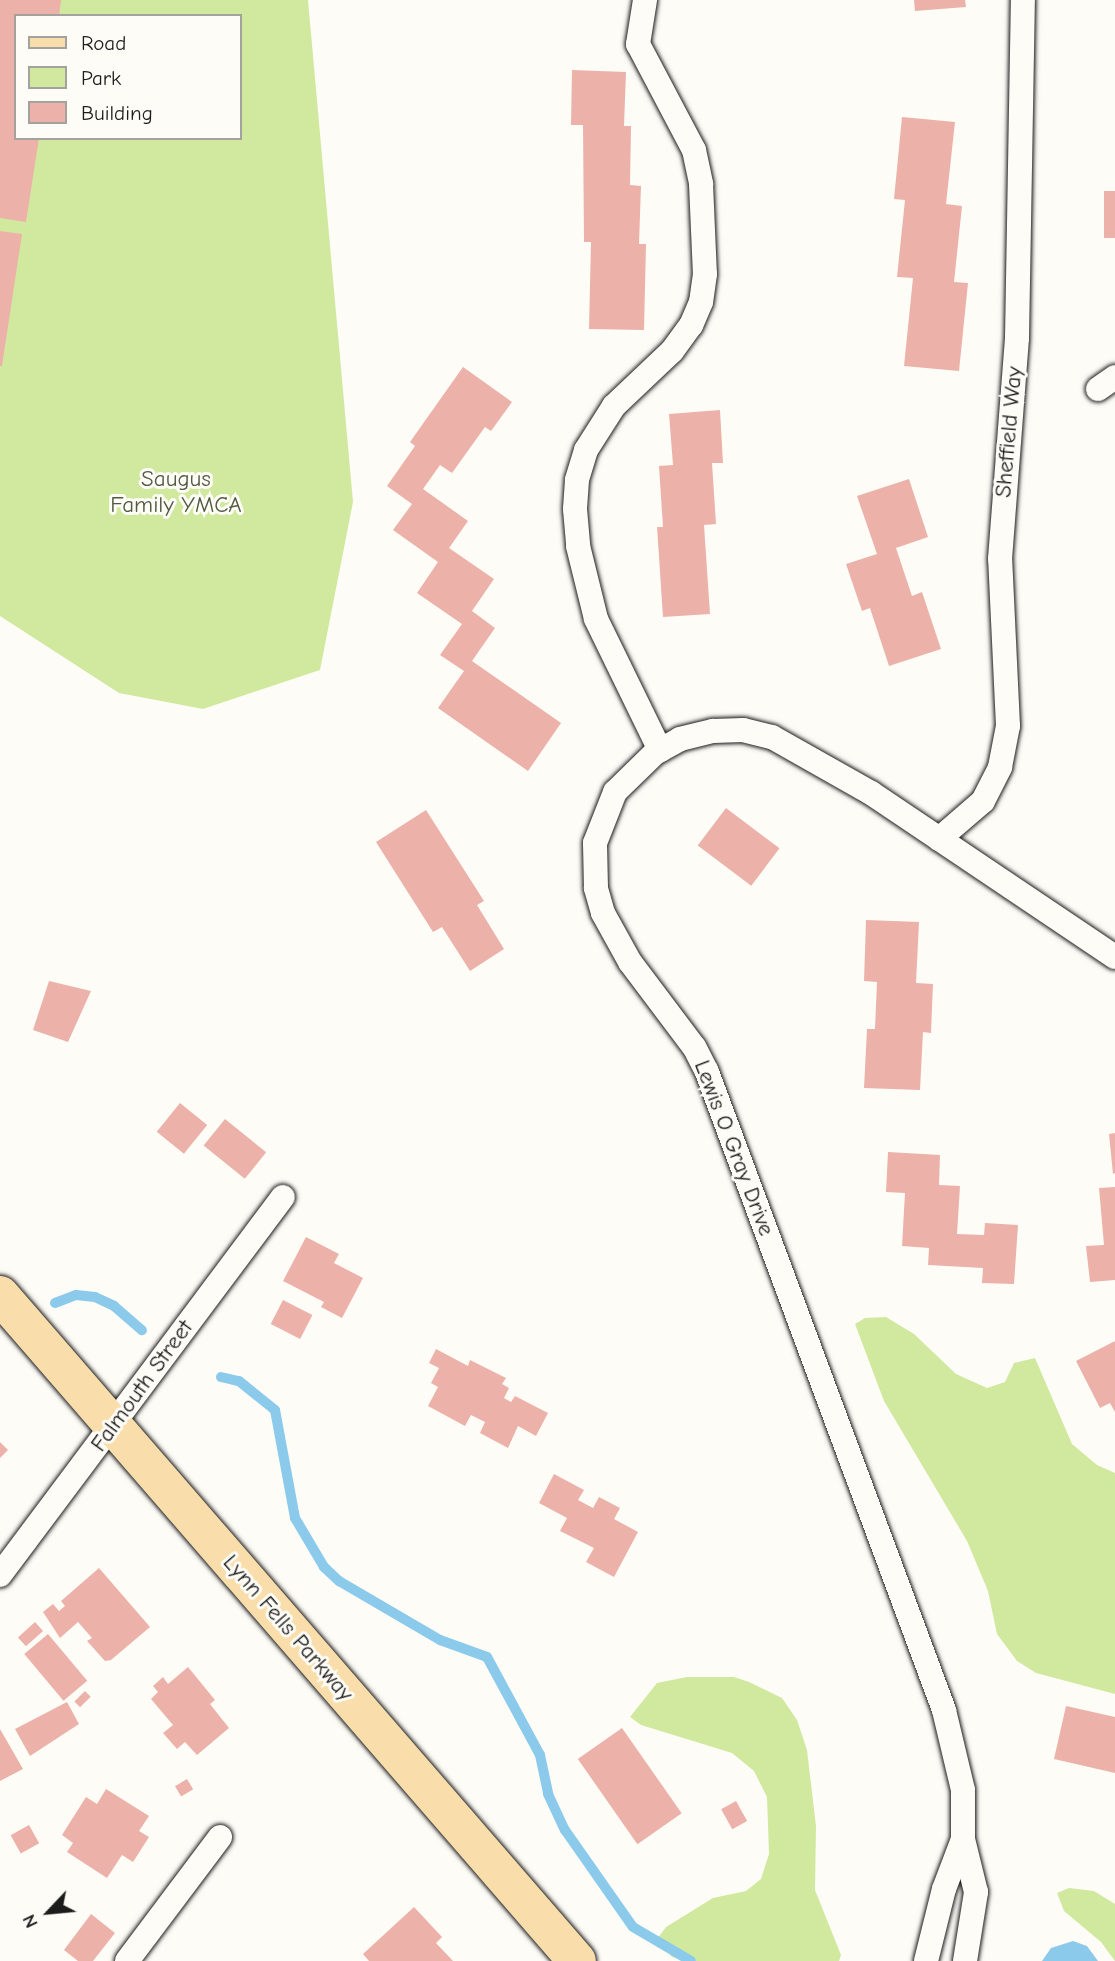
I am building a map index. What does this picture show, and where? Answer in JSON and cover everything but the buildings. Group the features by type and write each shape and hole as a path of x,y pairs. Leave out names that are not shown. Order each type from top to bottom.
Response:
{"main road":[{"name":"Lynn Fells Parkway","path":"0,1295 577,1961"}],"street":[{"path":"645,0 638,44 694,150 701,184 705,274 701,303 691,325 672,351 614,406 586,450 577,480 575,509 578,546 596,619 660,750"},
{"name":"Sheffield Way","path":"939,839 983,801 1000,767 1008,726 1000,559 1017,338 1023,0"},
{"name":"Lewis O Gray Drive","path":"965,1961 976,1892 963,1839 963,1790 944,1710 707,1072 614,938 603,913 594,861 603,814 632,772 660,750 713,731 743,730 772,737 799,748 1115,957"},
{"name":"Falmouth Street","path":"0,1575 283,1197"},
{"path":"127,1961 220,1838"},
{"name":"Lewis O Gray Drive","path":"926,1961 944,1889 963,1839"}],"green space":[{"name":"Saugus Family YMCA","path":"0,0 308,0 353,502 320,670 203,709 119,693 0,616"},
{"path":"886,1317 914,1334 956,1374 987,1388 1005,1382 1014,1363 1035,1358 1072,1444 1097,1465 1115,1473 1115,1694 1036,1673 1017,1661 997,1634 988,1591 967,1541 884,1401 855,1324 865,1318"},
{"path":"687,1677 734,1677 749,1682 782,1698 797,1720 807,1750 816,1826 815,1890 841,1955 839,1961 688,1961 672,1957 657,1939 666,1927 713,1898 746,1891 761,1879 769,1854 767,1797 754,1771 732,1753 641,1725 630,1717 657,1683"},
{"path":"1069,1888 1094,1891 1115,1904 1115,1961 1101,1942 1064,1911 1057,1893"}],"water":[{"path":"1073,1941 1087,1946 1098,1961 1042,1961 1051,1948"}],"waterway":[{"path":"55,1303 76,1295 95,1297 114,1306 142,1330"},
{"path":"221,1377 239,1381 275,1410 295,1518 324,1567 339,1581 440,1640 487,1657 540,1755 548,1794 565,1830 633,1927 691,1961"}]}
